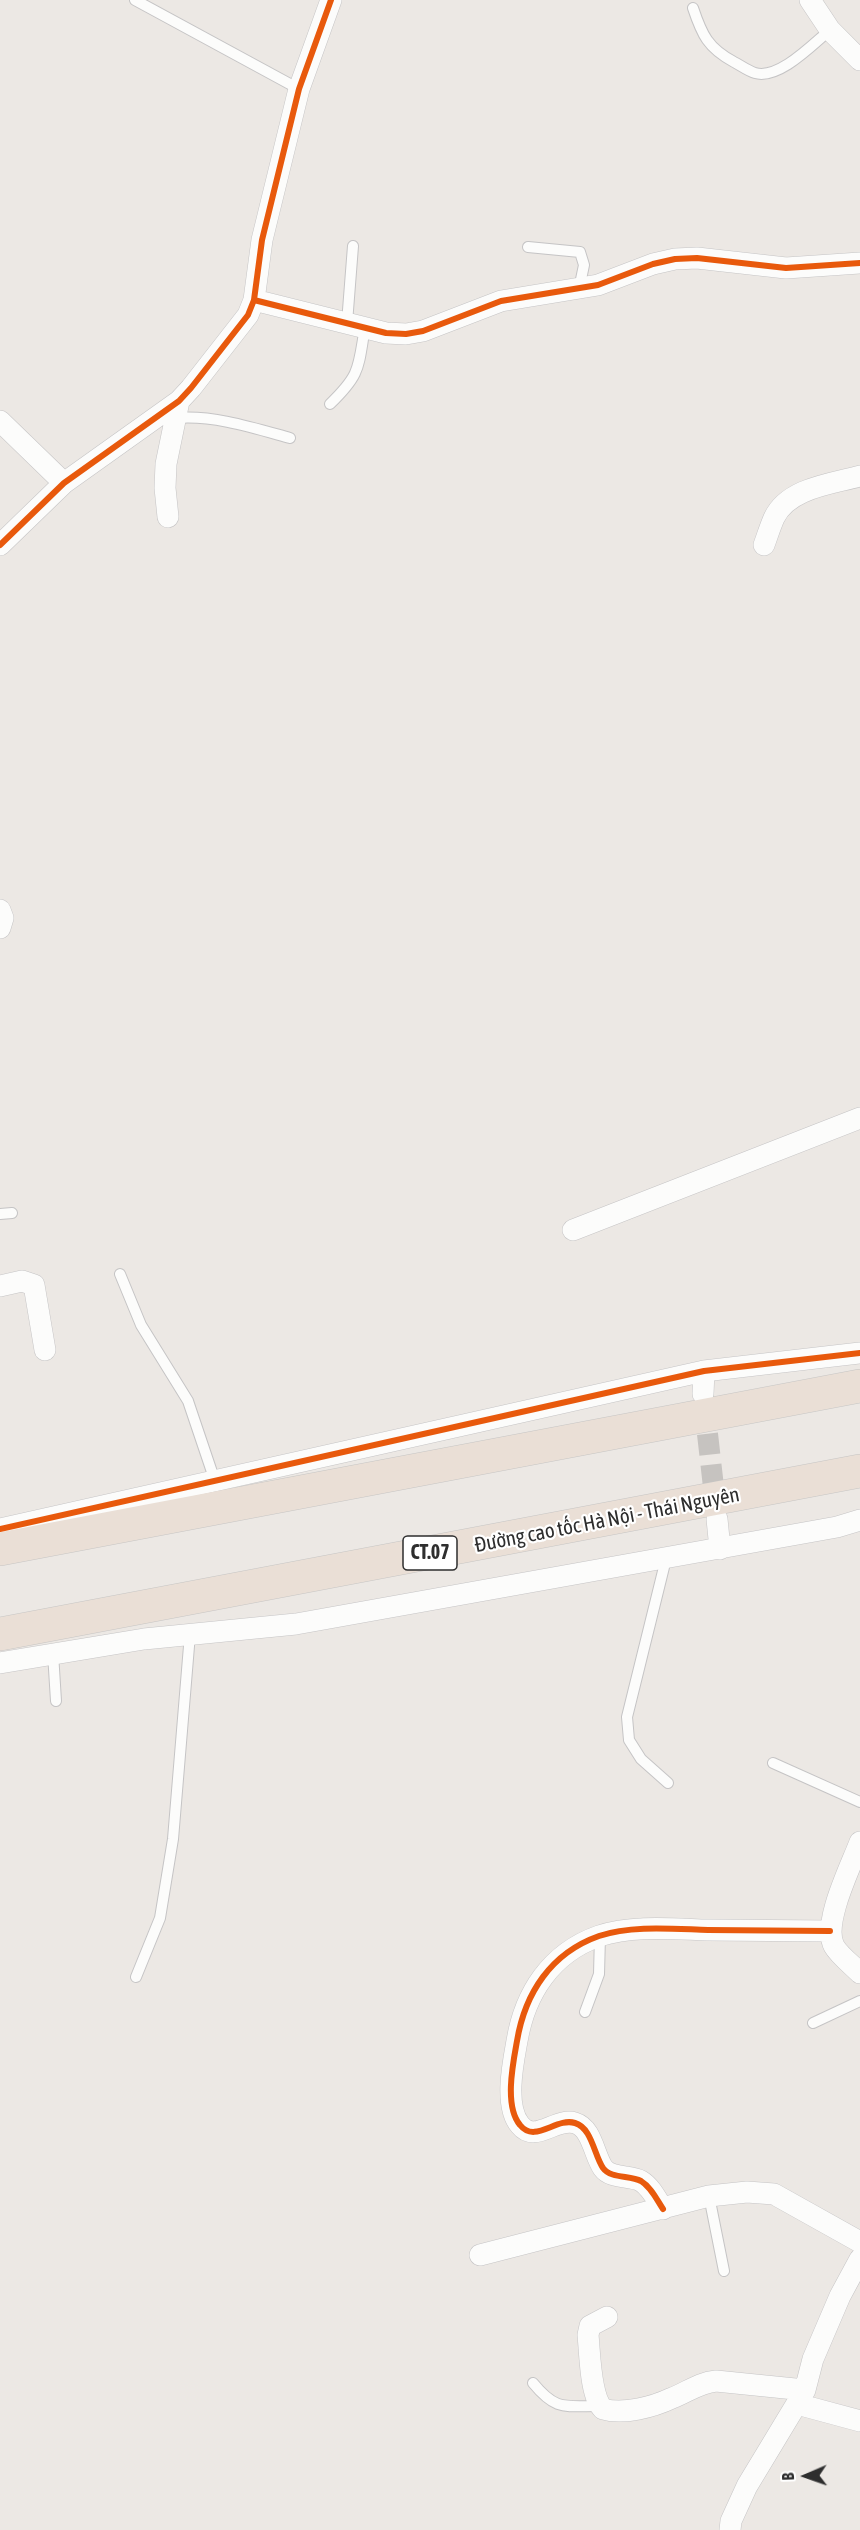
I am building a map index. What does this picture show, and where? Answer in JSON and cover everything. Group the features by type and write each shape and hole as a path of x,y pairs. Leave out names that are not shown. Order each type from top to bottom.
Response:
{"highway":[{"path":"0,1549 860,1386"},
{"name":"Đường cao tốc Hà Nội - Thái Nguyên","path":"0,1634 860,1471"}],"street":[{"path":"0,545 64,483 178,409 248,315 254,300 262,240 299,89 331,0"},
{"path":"810,0 830,30 860,60"},
{"path":"254,300 387,333 406,334 423,331 501,301 598,285 653,264 675,259 697,258 786,268 860,263"},
{"path":"168,517 165,488 166,464 178,409"},
{"path":"0,421 64,483"},
{"path":"764,545 774,517 789,500 810,489 860,476"},
{"path":"573,1230 860,1118"},
{"path":"0,1286 22,1281 34,1285 45,1350"},
{"path":"0,1529 704,1371 859,1351"},
{"path":"703,1394 704,1371"},
{"path":"717,1519 720,1550"},
{"path":"0,1663 144,1638 296,1624 720,1550 837,1527 860,1520"},
{"path":"860,1842 833,1916 830,1931 834,1946 860,1973"},
{"path":"663,2209 647,2185 641,2181 614,2175 603,2169 587,2134 577,2123 570,2122 533,2133 523,2128 515,2113 511,2093 512,2071 521,2016 538,1980 560,1958 600,1936 633,1930 830,1931"},
{"path":"480,2255 709,2196 747,2192 774,2194 860,2242"},
{"path":"730,2530 730,2521 747,2486 801,2397 840,2296 860,2259"},
{"path":"607,2317 590,2326 588,2335 594,2391 599,2406 607,2411 655,2404 702,2383 716,2381 801,2397 860,2421"}],"lane":[{"path":"135,0 299,89"},
{"path":"693,8 706,42 725,57 756,74 788,65 830,30"},
{"path":"330,404 357,373 353,246"},
{"path":"528,247 580,252 584,266 579,289"},
{"path":"178,409 191,417 253,427 290,438"},
{"path":"0,1214 12,1213"},
{"path":"120,1274 141,1325 188,1401 215,1481"},
{"path":"666,1559 627,1717 629,1740 641,1759 668,1783"},
{"path":"136,1977 160,1918 173,1839 190,1634"},
{"path":"53,1653 56,1701"},
{"path":"773,1763 860,1802"},
{"path":"585,2012 599,1974 600,1936"},
{"path":"813,2023 860,2001"},
{"path":"709,2196 724,2271"},
{"path":"533,2383 547,2400 562,2406 599,2406"}],"tunnel":[{"path":"704,1403 716,1509"}],"cycle path":[{"path":"0,545 64,483 179,401 248,315 254,300 262,240 299,89 331,0"},
{"path":"254,300 386,333 406,334 423,331 501,301 598,285 653,264 675,259 697,258 786,268 860,263"},
{"path":"0,1529 704,1371 860,1353"},
{"path":"663,2209 651,2190 641,2181 611,2174 603,2168 589,2136 581,2126 568,2122 532,2132 520,2125 515,2117 511,2096 514,2061 521,2023 534,1991 554,1964 567,1953 599,1936 625,1930 653,1928 830,1931"}]}
